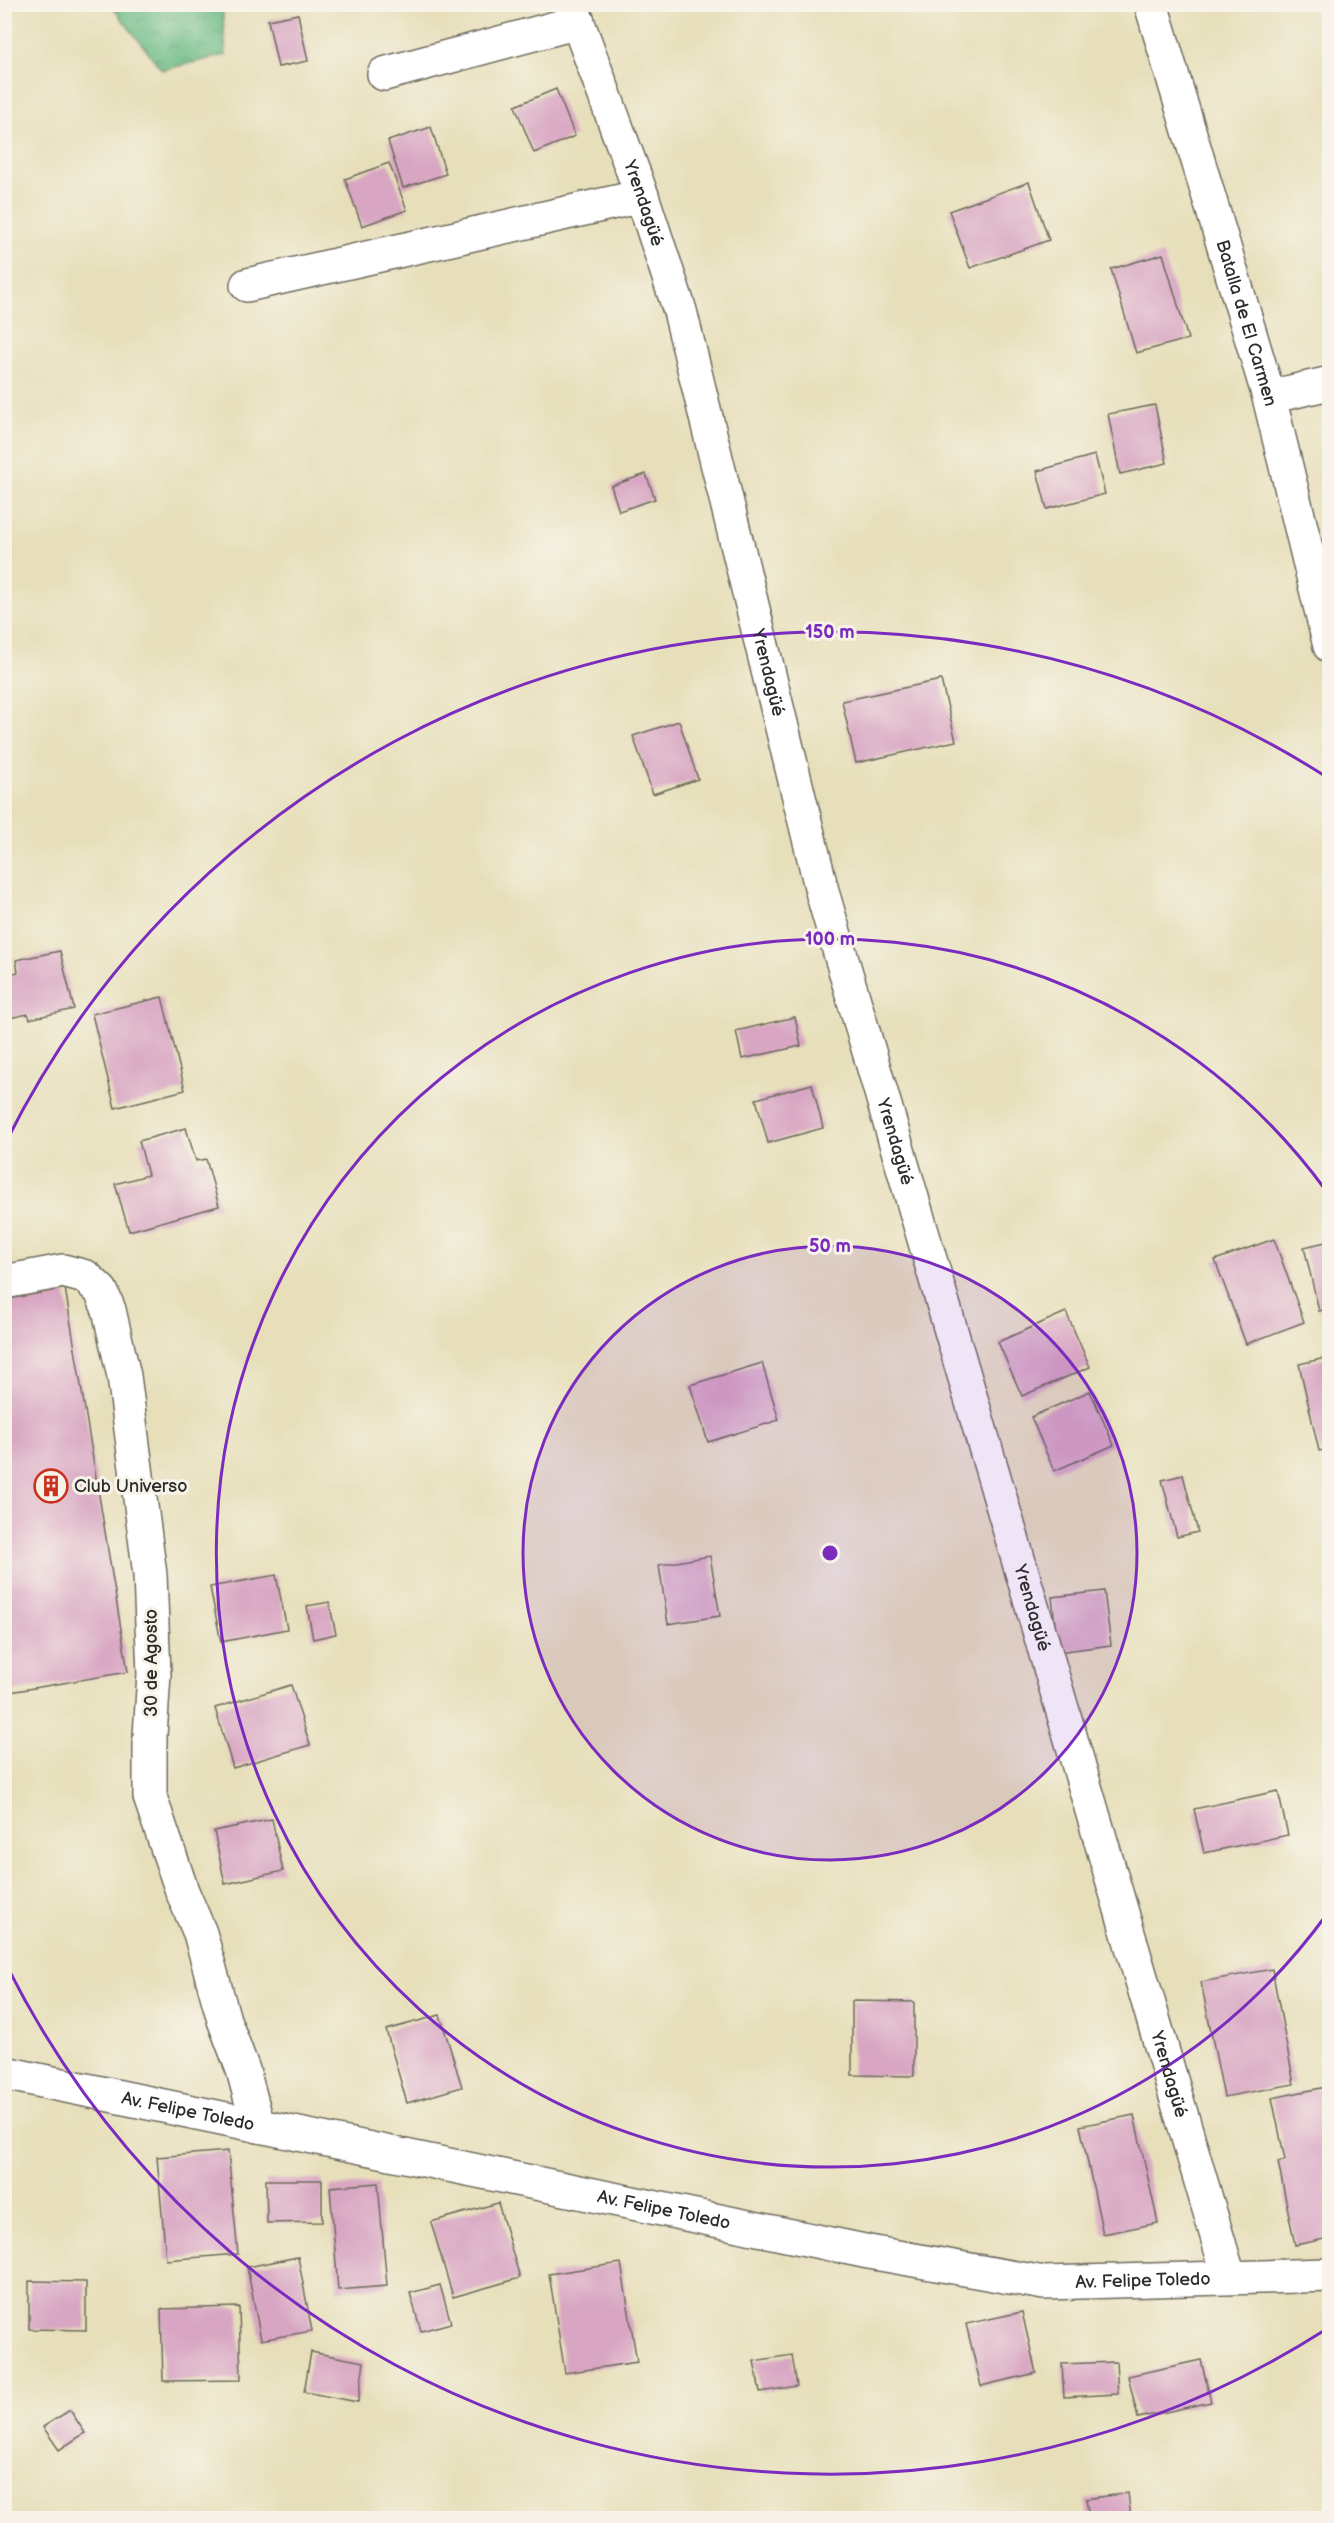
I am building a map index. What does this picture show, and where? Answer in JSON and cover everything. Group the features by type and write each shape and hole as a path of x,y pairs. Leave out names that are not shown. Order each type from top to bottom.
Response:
{"street":[{"name":"Batalla de El Carmen","path":"1151,4 1269,397 1329,646"},
{"path":"384,74 574,13"},
{"name":"Yrendagüé","path":"574,13 642,196 680,311 823,895 1230,2277"},
{"path":"247,285 536,222 642,196"},
{"path":"1269,397 1329,382"},
{"name":"30 de Agosto","path":"4,1282 63,1271 75,1274 86,1277 101,1291 109,1310 124,1376 150,1575 154,1674 150,1736 150,1797 182,1891 200,1933 224,2020 243,2070 258,2126"},
{"name":"Av. Felipe Toledo","path":"4,2073 869,2252 1044,2283 1329,2275"}],"green space":[{"path":"111,5 222,5 226,55 162,70"}],"building":[{"path":"298,14 308,61 278,67 268,20"},
{"path":"556,89 575,136 534,153 515,106"},
{"path":"431,127 446,174 403,188 388,141"},
{"path":"389,163 407,210 362,226 345,179"},
{"path":"1029,182 1049,240 970,268 949,211"},
{"path":"1163,254 1188,339 1136,353 1111,269"},
{"path":"1155,405 1167,463 1120,474 1108,414"},
{"path":"1095,455 1105,494 1047,509 1037,471"},
{"path":"646,474 655,499 619,511 611,486"},
{"path":"941,680 956,741 856,763 842,701"},
{"path":"679,721 698,779 653,794 633,736"},
{"path":"60,951 74,1009 30,1019 28,1014 4,1019 4,975 18,972 16,960"},
{"path":"162,997 185,1090 115,1108 92,1014"},
{"path":"795,1017 801,1046 742,1059 736,1031"},
{"path":"812,1084 823,1128 768,1143 756,1099"},
{"path":"186,1128 196,1161 206,1159 219,1206 129,1231 115,1184 148,1175 139,1141"},
{"path":"1274,1239 1304,1322 1246,1344 1215,1260"},
{"path":"1330,1241 1330,1308 1319,1311 1304,1247"},
{"name":"Club Universo","path":"65,1288 128,1672 4,1693 4,1300"},
{"path":"1066,1312 1090,1367 1022,1396 998,1342"},
{"path":"1330,1357 1330,1449 1319,1451 1299,1364"},
{"path":"762,1363 779,1420 708,1442 690,1385"},
{"path":"1090,1391 1114,1445 1054,1471 1031,1417"},
{"path":"1183,1475 1198,1532 1177,1537 1162,1480"},
{"path":"710,1556 720,1616 668,1624 659,1565"},
{"path":"276,1575 287,1629 221,1642 210,1587"},
{"path":"1104,1591 1111,1645 1058,1652 1052,1597"},
{"path":"329,1602 336,1634 313,1639 307,1606"},
{"path":"291,1685 310,1745 233,1768 215,1708"},
{"path":"1278,1791 1288,1835 1204,1853 1194,1809"},
{"path":"272,1819 283,1871 225,1884 214,1831"},
{"path":"1272,1969 1294,2084 1224,2097 1201,1982"},
{"path":"852,2001 914,2002 914,2076 852,2075"},
{"path":"440,2015 462,2087 407,2103 386,2030"},
{"path":"1326,2087 1330,2105 1330,2238 1295,2245 1278,2162 1285,2160 1272,2098"},
{"path":"1134,2115 1158,2223 1103,2234 1080,2126"},
{"path":"228,2151 238,2254 166,2260 157,2157"},
{"path":"266,2180 322,2180 322,2222 267,2223"},
{"path":"378,2183 387,2286 338,2290 330,2187"},
{"path":"498,2203 520,2278 453,2297 431,2222"},
{"path":"298,2257 312,2331 261,2340 247,2267"},
{"path":"621,2263 637,2362 565,2373 549,2274"},
{"path":"29,2281 86,2282 86,2330 29,2329"},
{"path":"440,2285 451,2323 421,2331 410,2293"},
{"path":"239,2307 241,2380 163,2381 161,2309"},
{"path":"1022,2312 1036,2373 981,2386 966,2324"},
{"path":"311,2352 364,2362 358,2402 304,2392"},
{"path":"792,2355 797,2386 760,2392 754,2361"},
{"path":"1201,2360 1211,2402 1138,2418 1128,2376"},
{"path":"1116,2362 1118,2394 1064,2397 1062,2364"},
{"path":"70,2410 85,2433 59,2450 43,2427"},
{"path":"1128,2493 1131,2518 1089,2518 1086,2499"}],"place":[{"name":"Club Universo","path":"51,1486"}]}
